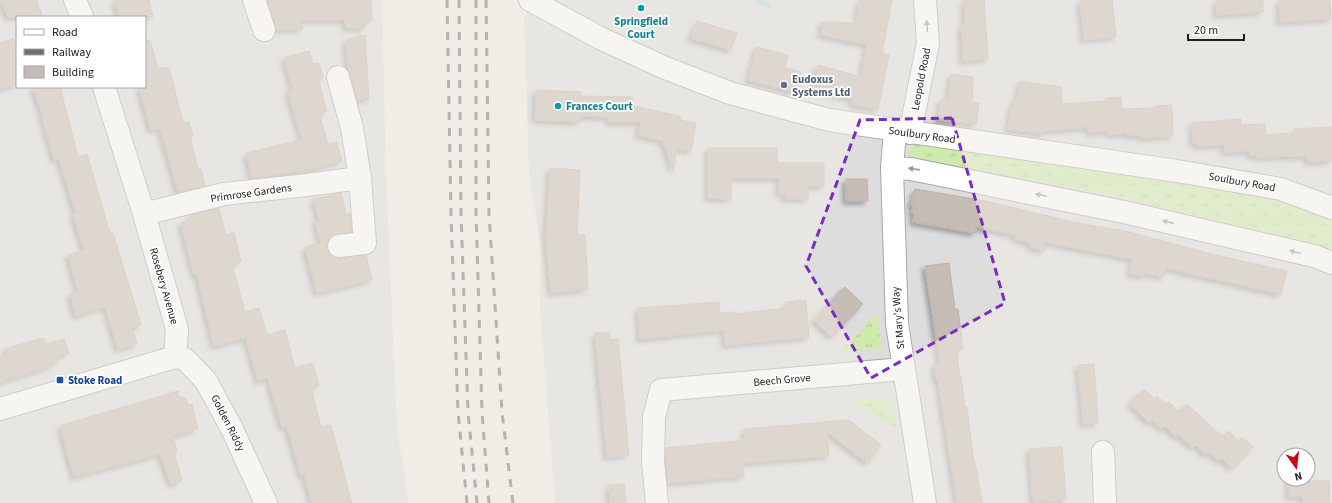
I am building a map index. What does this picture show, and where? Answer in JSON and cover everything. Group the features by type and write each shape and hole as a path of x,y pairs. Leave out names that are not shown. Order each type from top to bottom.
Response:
{"street":[{"path":"76,0 82,16"},
{"path":"254,0 264,30"},
{"name":"Soulbury Road","path":"530,0 602,39 662,67 730,93 829,120 1281,189 1332,208"},
{"name":"Leopold Road","path":"902,132 928,43 925,0"},
{"path":"338,78 352,128 360,178 365,244 339,246"},
{"name":"Rosebery Avenue","path":"104,88 144,214 177,330 175,357"},
{"name":"St Mary's Way","path":"902,132 892,168 896,305 903,370 925,503"},
{"path":"892,168 911,168 1124,212 1314,256 1332,263"},
{"name":"Primrose Gardens","path":"144,214 224,194 360,178"},
{"path":"0,409 175,357"},
{"name":"Golden Riddy","path":"175,357 185,359 206,381 232,429 266,503"},
{"name":"Beech Grove","path":"657,503 653,461 654,416 661,390 903,370"},
{"path":"1103,452 1105,503"}],"highlighted area":[{"path":"952,118 1005,303 871,378 806,266 860,120"}],"shaded area":[{"path":"0,0 382,0 386,175 397,429 409,503 0,503"},
{"path":"534,0 1332,0 1332,503 555,503 540,306 541,249 529,172 524,18"}],"green space":[{"path":"922,142 1278,197 1332,217 1332,253 1278,236 1125,198 909,157 908,153 910,148 915,144"},
{"path":"878,312 881,349 838,352 850,343"},
{"path":"852,400 889,400 898,431"}],"building":[{"path":"1,0 36,0 43,16 16,16 8,17"},
{"path":"115,0 149,0 153,17 146,16 119,16"},
{"path":"267,0 371,0 372,20 364,20 365,28 346,28 345,20 300,20 303,29 277,29"},
{"path":"860,0 892,0 882,53 889,55 878,109 852,104 853,99 812,88 818,65 861,77 867,44 821,35 822,22 856,23"},
{"path":"964,0 984,0 988,59 963,61 961,25 965,24"},
{"path":"1080,0 1112,0 1116,37 1084,40"},
{"path":"1216,0 1263,0 1263,12 1217,15"},
{"path":"1279,0 1330,0 1331,19 1280,22"},
{"path":"697,21 737,33 731,50 691,38"},
{"path":"365,35 369,99 357,100 348,71 346,40"},
{"path":"14,39 16,47 16,84 0,89 0,43"},
{"path":"150,40 158,69 169,67 183,123 189,122 193,136 190,136 198,170 201,169 205,186 178,191 160,128 151,130 139,88 146,88 146,41"},
{"path":"756,47 788,55 785,68 801,72 796,92 748,80"},
{"path":"309,51 313,64 319,63 323,78 318,79 327,111 319,113 328,144 337,142 342,161 297,173 296,171 252,178 246,153 302,140 288,91 293,89 284,58"},
{"path":"951,74 973,77 972,102 979,103 976,124 938,120 941,99 948,100"},
{"path":"1020,81 1061,87 1062,104 1107,101 1107,98 1121,97 1122,109 1156,108 1155,106 1172,105 1173,136 1141,138 1141,135 1127,135 1127,133 1109,135 1109,131 1089,133 1088,127 1044,131 1044,134 1008,129 1011,108 1013,108 1014,99 1017,100"},
{"path":"33,88 60,88 78,157 87,154 110,234 113,233 141,325 132,328 137,344 118,349 105,307 76,316 70,294 78,292 68,255 84,250 73,214 76,213 59,159 54,160 43,116"},
{"path":"536,90 581,92 581,96 633,97 633,106 680,116 680,120 696,123 691,151 677,149 673,171 663,141 638,135 641,122 609,122 609,117 580,116 580,122 535,120"},
{"path":"1241,119 1241,125 1265,124 1266,135 1294,133 1294,129 1332,127 1332,161 1308,162 1307,156 1257,157 1256,155 1250,156 1250,151 1225,152 1225,145 1198,146 1198,144 1193,144 1192,123"},
{"path":"708,148 777,148 777,163 824,163 824,186 808,186 808,199 786,199 786,194 779,194 779,178 731,178 731,199 708,198"},
{"path":"550,168 580,170 577,235 585,235 588,289 551,293 546,238"},
{"path":"846,179 867,179 868,201 846,201"},
{"path":"915,189 981,200 1073,222 1129,232 1215,255 1287,271 1281,294 1166,268 1164,277 1145,273 1144,276 1129,273 1132,259 1045,242 1044,251 1030,247 1031,243 1015,239 1016,235 976,227 975,233 913,222 913,205 911,205"},
{"path":"341,193 346,214 350,213 352,232 332,236 327,241 329,254 334,258 366,255 372,280 317,293 305,247 321,243 315,221 319,220 314,199"},
{"path":"219,208 226,235 234,233 241,262 232,265 245,312 259,308 267,335 285,330 295,368 313,363 319,386 311,388 321,427 331,425 352,503 312,503 304,474 301,475 287,426 282,427 268,378 258,381 246,338 214,346 197,274 194,275 181,223 191,220 190,215"},
{"path":"949,263 955,309 958,309 962,340 962,349 956,350 965,407 967,407 973,456 982,503 957,503 938,379 936,379 934,364 940,363 925,266"},
{"path":"845,287 863,304 831,337 814,320"},
{"path":"806,300 809,337 725,345 724,330 640,339 638,308 719,302 720,313 734,312 734,314 787,308 786,302"},
{"path":"610,332 610,340 618,339 629,455 607,457 595,333"},
{"path":"43,338 46,344 64,339 69,353 60,356 60,359 52,362 54,365 0,382 0,358 7,356 5,349"},
{"path":"1094,364 1098,423 1083,424 1078,365"},
{"path":"1144,389 1154,399 1157,396 1167,405 1169,402 1179,412 1187,404 1223,437 1229,431 1238,441 1242,437 1253,447 1232,469 1221,458 1218,461 1209,452 1206,455 1196,445 1193,448 1178,434 1176,437 1165,426 1162,429 1152,420 1149,423 1130,403"},
{"path":"178,391 179,397 186,398 188,405 192,404 198,429 173,436 177,452 174,453 182,480 171,484 160,454 74,477 60,426"},
{"path":"849,420 881,445 868,463 827,432 829,456 743,463 744,476 668,483 666,448 745,440 744,429"},
{"path":"1062,447 1066,500 1033,502 1029,449"},
{"path":"1329,480 1330,503 1303,503 1303,496 1289,497 1288,487 1316,487 1316,481"},
{"path":"624,484 626,503 610,503 609,485"}],"waterway":[{"path":"759,0 768,6"}],"railway":[{"path":"447,0 451,215 458,412 467,503"},
{"path":"459,0 461,214 468,412 477,503"},
{"path":"476,0 476,212 482,412 489,503"},
{"path":"486,0 489,214 502,412 513,503"}],"place":[{"name":"Springfield Court","path":"641,8"},
{"name":"Eudoxus Systems Ltd","path":"784,85"},
{"name":"Frances Court","path":"558,106"},
{"name":"Stoke Road","path":"60,380"}]}
